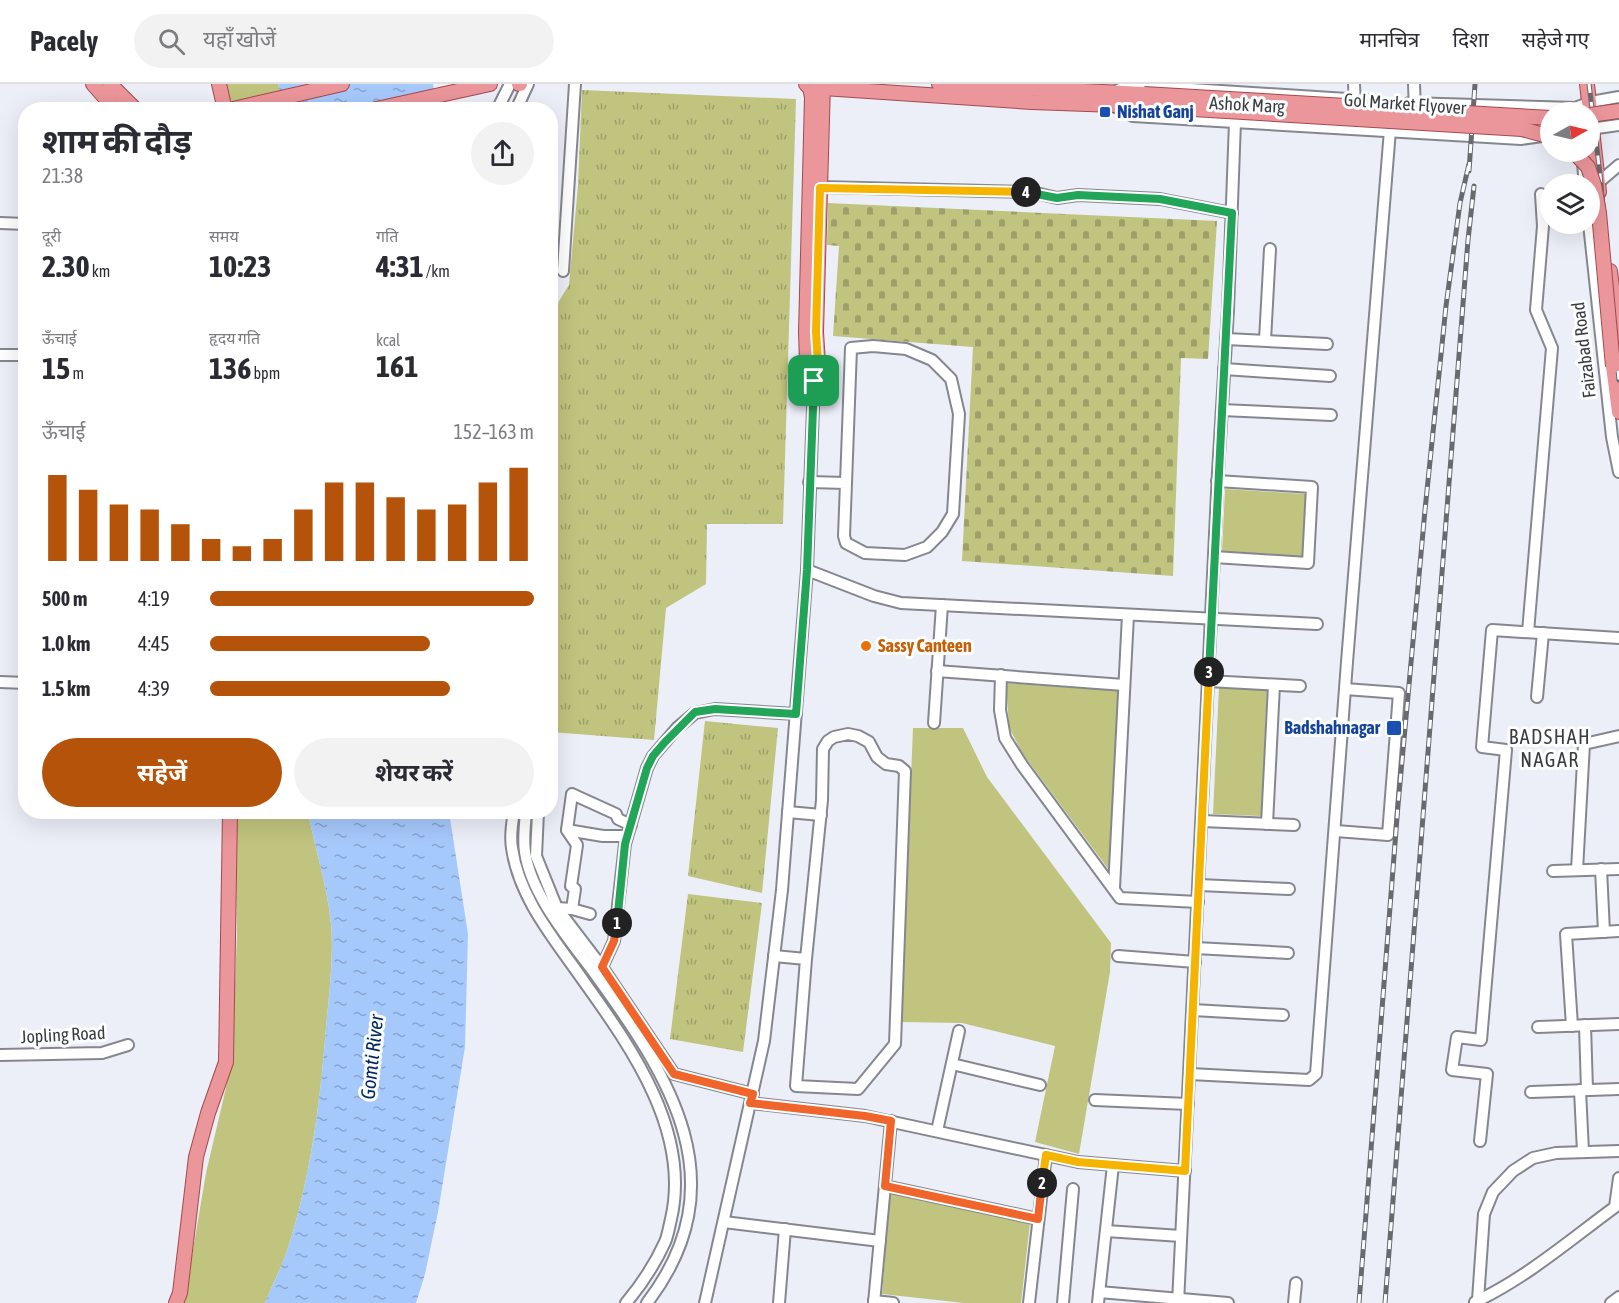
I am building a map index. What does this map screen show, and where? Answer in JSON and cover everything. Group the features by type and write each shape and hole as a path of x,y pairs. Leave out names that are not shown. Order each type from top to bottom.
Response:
{"main road":[{"path":"93,84 109,102"},
{"path":"110,84 128,102"},
{"path":"219,84 225,102"},
{"path":"262,102 342,84"},
{"path":"408,102 490,84"},
{"path":"806,84 812,96 806,332 807,363 814,381"},
{"name":"Ashok Marg","path":"939,84 1092,88 1111,99"},
{"name":"Faizabad Road","path":"1587,84 1589,102"},
{"path":"814,381 818,363 816,332 823,86"},
{"name":"Ashok Marg","path":"823,86 1032,102 1111,99"},
{"name":"Gol Market Flyover","path":"1111,99 1540,118"},
{"name":"Gol Market Flyover","path":"1143,100 1522,129 1540,133"},
{"path":"1600,116 1619,111"},
{"path":"1583,162 1588,167 1594,185 1599,213 1612,366 1619,412"},
{"name":"Faizabad Road","path":"1600,220 1616,292 1619,345"},
{"path":"176,1303 181,1281 196,1157 208,1113 226,1062 230,819"}],"street":[{"path":"501,102 510,84"},
{"path":"520,102 528,84"},
{"path":"563,271 575,84"},
{"path":"1354,84 1354,128"},
{"path":"1414,84 1415,132"},
{"name":"Ashok Marg","path":"1540,108 1355,100 1288,90 1128,85 1111,99 1133,116 1521,139 1540,137"},
{"path":"1600,112 1619,97"},
{"path":"1457,135 1459,105"},
{"path":"1494,106 1495,137"},
{"path":"1600,121 1619,125"},
{"path":"1178,1300 1236,122"},
{"path":"1190,1074 1309,1080 1316,1074 1390,130"},
{"path":"1600,178 1619,165"},
{"path":"820,188 1032,192 1057,198 1078,195 1160,199 1232,213"},
{"path":"0,223 18,224"},
{"path":"1528,632 1552,348 1536,310 1542,234"},
{"name":"Faizabad Road","path":"1590,234 1612,437 1619,472"},
{"path":"1264,340 1270,249"},
{"path":"1226,339 1327,344"},
{"path":"873,346 906,349 932,360 951,379 959,414 953,514 942,532 927,547 905,555 865,553 846,543 844,536 846,483 851,348 873,346"},
{"path":"0,355 18,356"},
{"path":"1224,369 1330,376"},
{"path":"705,1303 764,1041 788,812 807,570 814,381"},
{"path":"1222,410 1330,415"},
{"path":"809,482 846,483"},
{"path":"1214,557 1308,563 1312,487 1217,482"},
{"path":"807,570 874,596 901,603 1317,624"},
{"path":"934,723 942,605"},
{"path":"1114,888 1128,615"},
{"path":"1480,1141 1487,1074 1452,1070 1457,1037 1481,1040 1506,750 1482,747 1492,630 1619,638"},
{"path":"1537,698 1543,633"},
{"path":"937,671 1124,685"},
{"path":"1001,675 1000,710 1005,738 1022,765 1120,898 1198,902"},
{"path":"1208,681 1300,686"},
{"path":"0,682 18,683"},
{"path":"1267,824 1274,685"},
{"path":"1336,831 1388,835 1399,693 1345,689"},
{"path":"602,967 614,941 625,844 647,768 653,756 677,728 695,712 715,709 796,714"},
{"path":"848,734 858,736 869,742 877,757 886,764 899,766 905,771 895,1044 858,1089 796,1086 806,959 820,814 823,749 834,737 848,734"},
{"path":"1576,870 1584,744 1619,736"},
{"path":"572,909 575,890 571,886 577,845 567,830 572,794 616,814 618,819 630,825"},
{"path":"788,812 820,814"},
{"path":"513,819 511,846 518,875 532,906 619,1032 645,1077 664,1122 675,1165 675,1202 666,1240 643,1283 626,1303"},
{"path":"526,819 525,853 541,895 565,935 625,1017 660,1071 679,1116 688,1147 692,1179 689,1212 682,1242 659,1288 647,1303"},
{"path":"538,819 536,856 557,908 602,967 674,1074 752,1098 891,1121 1078,1162 1185,1171"},
{"path":"1202,821 1294,825"},
{"path":"567,830 603,836 627,836"},
{"path":"1601,869 1604,932"},
{"path":"1553,871 1619,869"},
{"path":"1199,885 1289,889"},
{"path":"557,908 590,914"},
{"path":"1572,1026 1566,934 1619,931"},
{"path":"1196,948 1288,953"},
{"path":"774,956 806,959"},
{"path":"1118,956 1195,962"},
{"path":"1193,1010 1283,1015"},
{"path":"1538,1027 1619,1024"},
{"path":"1583,1152 1585,1025"},
{"path":"937,1131 959,1031"},
{"name":"Jopling Road","path":"0,1055 102,1053 128,1045"},
{"path":"952,1064 1040,1085"},
{"path":"1531,1092 1619,1089"},
{"path":"1095,1100 1188,1104"},
{"path":"891,1121 874,1302 893,1303"},
{"path":"1619,1151 1556,1153 1533,1158 1513,1171 1493,1192 1484,1214 1475,1301 1494,1293 1535,1266 1614,1207 1619,1178"},
{"path":"1029,1303 1046,1155"},
{"path":"1113,1165 1098,1298 1228,1303"},
{"path":"885,1186 1038,1219"},
{"path":"1063,1303 1072,1189"},
{"path":"724,1222 880,1241"},
{"path":"779,1303 785,1229"},
{"path":"1106,1231 1181,1236"},
{"path":"1294,1303 1296,1283"},
{"path":"1611,1303 1619,1297"}],"green space":[{"path":"219,84 278,84 282,102 223,102"},
{"path":"582,90 796,99 783,524 707,524 706,584 666,608 654,740 558,733 558,304 569,285 578,185"},
{"path":"828,203 1217,221 1208,359 1181,358 1173,576 962,561 973,347 833,336 839,246 827,245"},
{"path":"1225,489 1306,494 1303,557 1222,552"},
{"path":"1006,683 1119,691 1109,870 1022,753 1009,727"},
{"path":"1219,687 1267,690 1261,816 1213,814"},
{"path":"705,721 778,728 762,893 688,876"},
{"path":"913,728 963,728 987,777 1111,943 1110,972 1079,1154 1035,1142 1055,1046 962,1023 901,1022"},
{"path":"235,819 310,819 327,895 332,949 321,1084 309,1167 296,1221 286,1255 265,1303 184,1303 206,1173 232,1062 237,934"},
{"path":"688,894 762,903 743,1052 670,1039"},
{"path":"890,1193 1030,1223 1021,1303 964,1303 882,1294"}],"water":[{"path":"278,84 433,84 435,102 282,102"},
{"name":"Gomti River","path":"310,819 450,819 468,934 465,1047 438,1212 425,1274 416,1303 265,1303 288,1248 309,1167 321,1084 330,989 332,949 327,895"}],"railway":[{"path":"1469,171 1475,84"},
{"path":"1589,84 1600,174 1619,380"},
{"path":"1359,1303 1398,805 1425,510 1446,306 1460,203 1469,164"},
{"path":"1385,1303 1474,186"}],"place":[{"name":"Nishat Ganj","path":"1105,112"},
{"name":"Sassy Canteen","path":"866,646"},
{"name":"Badshahnagar","path":"1394,728"}],"district":[{"name":"BADSHAH NAGAR","path":"1550,748"}],"route":[{"path":"820,188 1032,192 1057,198 1078,195 1160,199 1232,213 1217,482 1185,1171 1078,1162 1046,1155 1038,1219 885,1186 891,1121 750,1103 753,1094 674,1074 602,967 614,941 625,844 647,768 653,756 677,728 695,712 715,709 796,714 807,570 814,381 818,363 816,332 820,188"}]}
